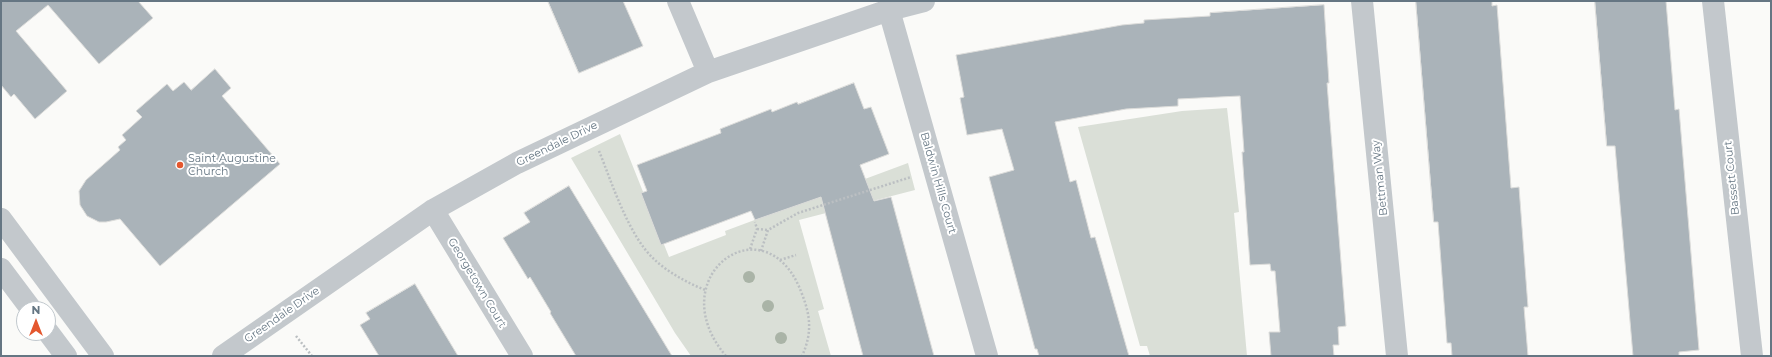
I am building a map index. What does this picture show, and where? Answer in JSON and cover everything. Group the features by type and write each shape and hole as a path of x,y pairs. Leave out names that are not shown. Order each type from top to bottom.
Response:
{"street":[{"path":"678,1 708,72"},
{"name":"Greendale Drive","path":"223,356 433,210 517,163 708,72 889,10 924,1"},
{"name":"Bettman Way","path":"1362,1 1398,356"},
{"name":"Bassett Court","path":"1713,1 1752,356"},
{"name":"Baldwin Hills Court","path":"889,10 987,356"},
{"name":"Georgetown Court","path":"433,210 522,356"},
{"path":"1,219 103,356"},
{"path":"1,269 25,301"},
{"path":"55,341 66,356"}],"path":[{"path":"598,148 617,195 638,238 654,260 689,284 705,290"},
{"path":"757,229 768,230 805,210 914,176"},
{"path":"750,249 757,229 755,222"},
{"path":"761,251 768,230"},
{"path":"726,356 715,343 704,310 705,290 715,268 722,261 741,250 750,249 761,251 779,260 795,278 807,306 809,324 809,340 802,356"},
{"path":"779,260 796,255"},
{"path":"294,334 312,356"}],"shaded area":[{"path":"1227,108 1239,212 1234,213 1247,356 1150,356 1147,346 1140,346 1078,127 1182,111"},
{"path":"620,134 669,257 726,235 725,231 908,163 915,190 799,220 824,309 818,311 831,356 691,356 675,333 571,158"}],"building":[{"path":"1,1 138,1 153,18 99,64 48,5 16,31 67,91 35,119 14,94 11,97 1,85"},
{"path":"548,1 623,1 643,46 579,73"},
{"path":"1416,1 1492,1 1492,6 1497,5 1511,188 1519,187 1528,307 1524,307 1528,356 1452,356 1451,343 1447,343 1438,222 1434,222"},
{"path":"1595,1 1666,1 1675,110 1679,109 1699,350 1679,352 1679,356 1633,356 1615,146 1607,146"},
{"path":"1324,5 1329,83 1327,83 1346,326 1338,327 1339,345 1333,345 1334,356 1271,356 1269,332 1280,332 1275,271 1271,271 1270,264 1250,265 1242,152 1244,152 1240,96 1178,99 1178,106 1126,109 1055,122 1070,182 1076,180 1091,238 1095,237 1129,356 1039,356 1037,349 1035,349 989,177 1014,170 1002,129 967,135 960,98 964,97 956,55 1122,25 1144,23 1144,20 1210,16 1210,13"},
{"path":"215,69 231,88 222,96 280,164 160,266 120,219 99,222 87,216 80,205 79,191 86,180 120,150 118,147 126,140 122,135 142,117 136,111 167,84 173,91 184,82 191,90"},
{"path":"854,83 864,109 871,107 889,154 860,165 874,201 891,197 934,356 863,356 821,197 755,220 751,211 661,245 641,193 647,191 637,165 721,133 720,129 771,109 772,112 797,102 798,104"},
{"path":"569,186 672,356 576,356 530,277 528,279 503,238 530,222 524,213"},
{"path":"415,284 458,356 379,356 360,325 370,319 366,313"}],"place":[{"name":"Saint Augustine Church","path":"180,165"}]}
